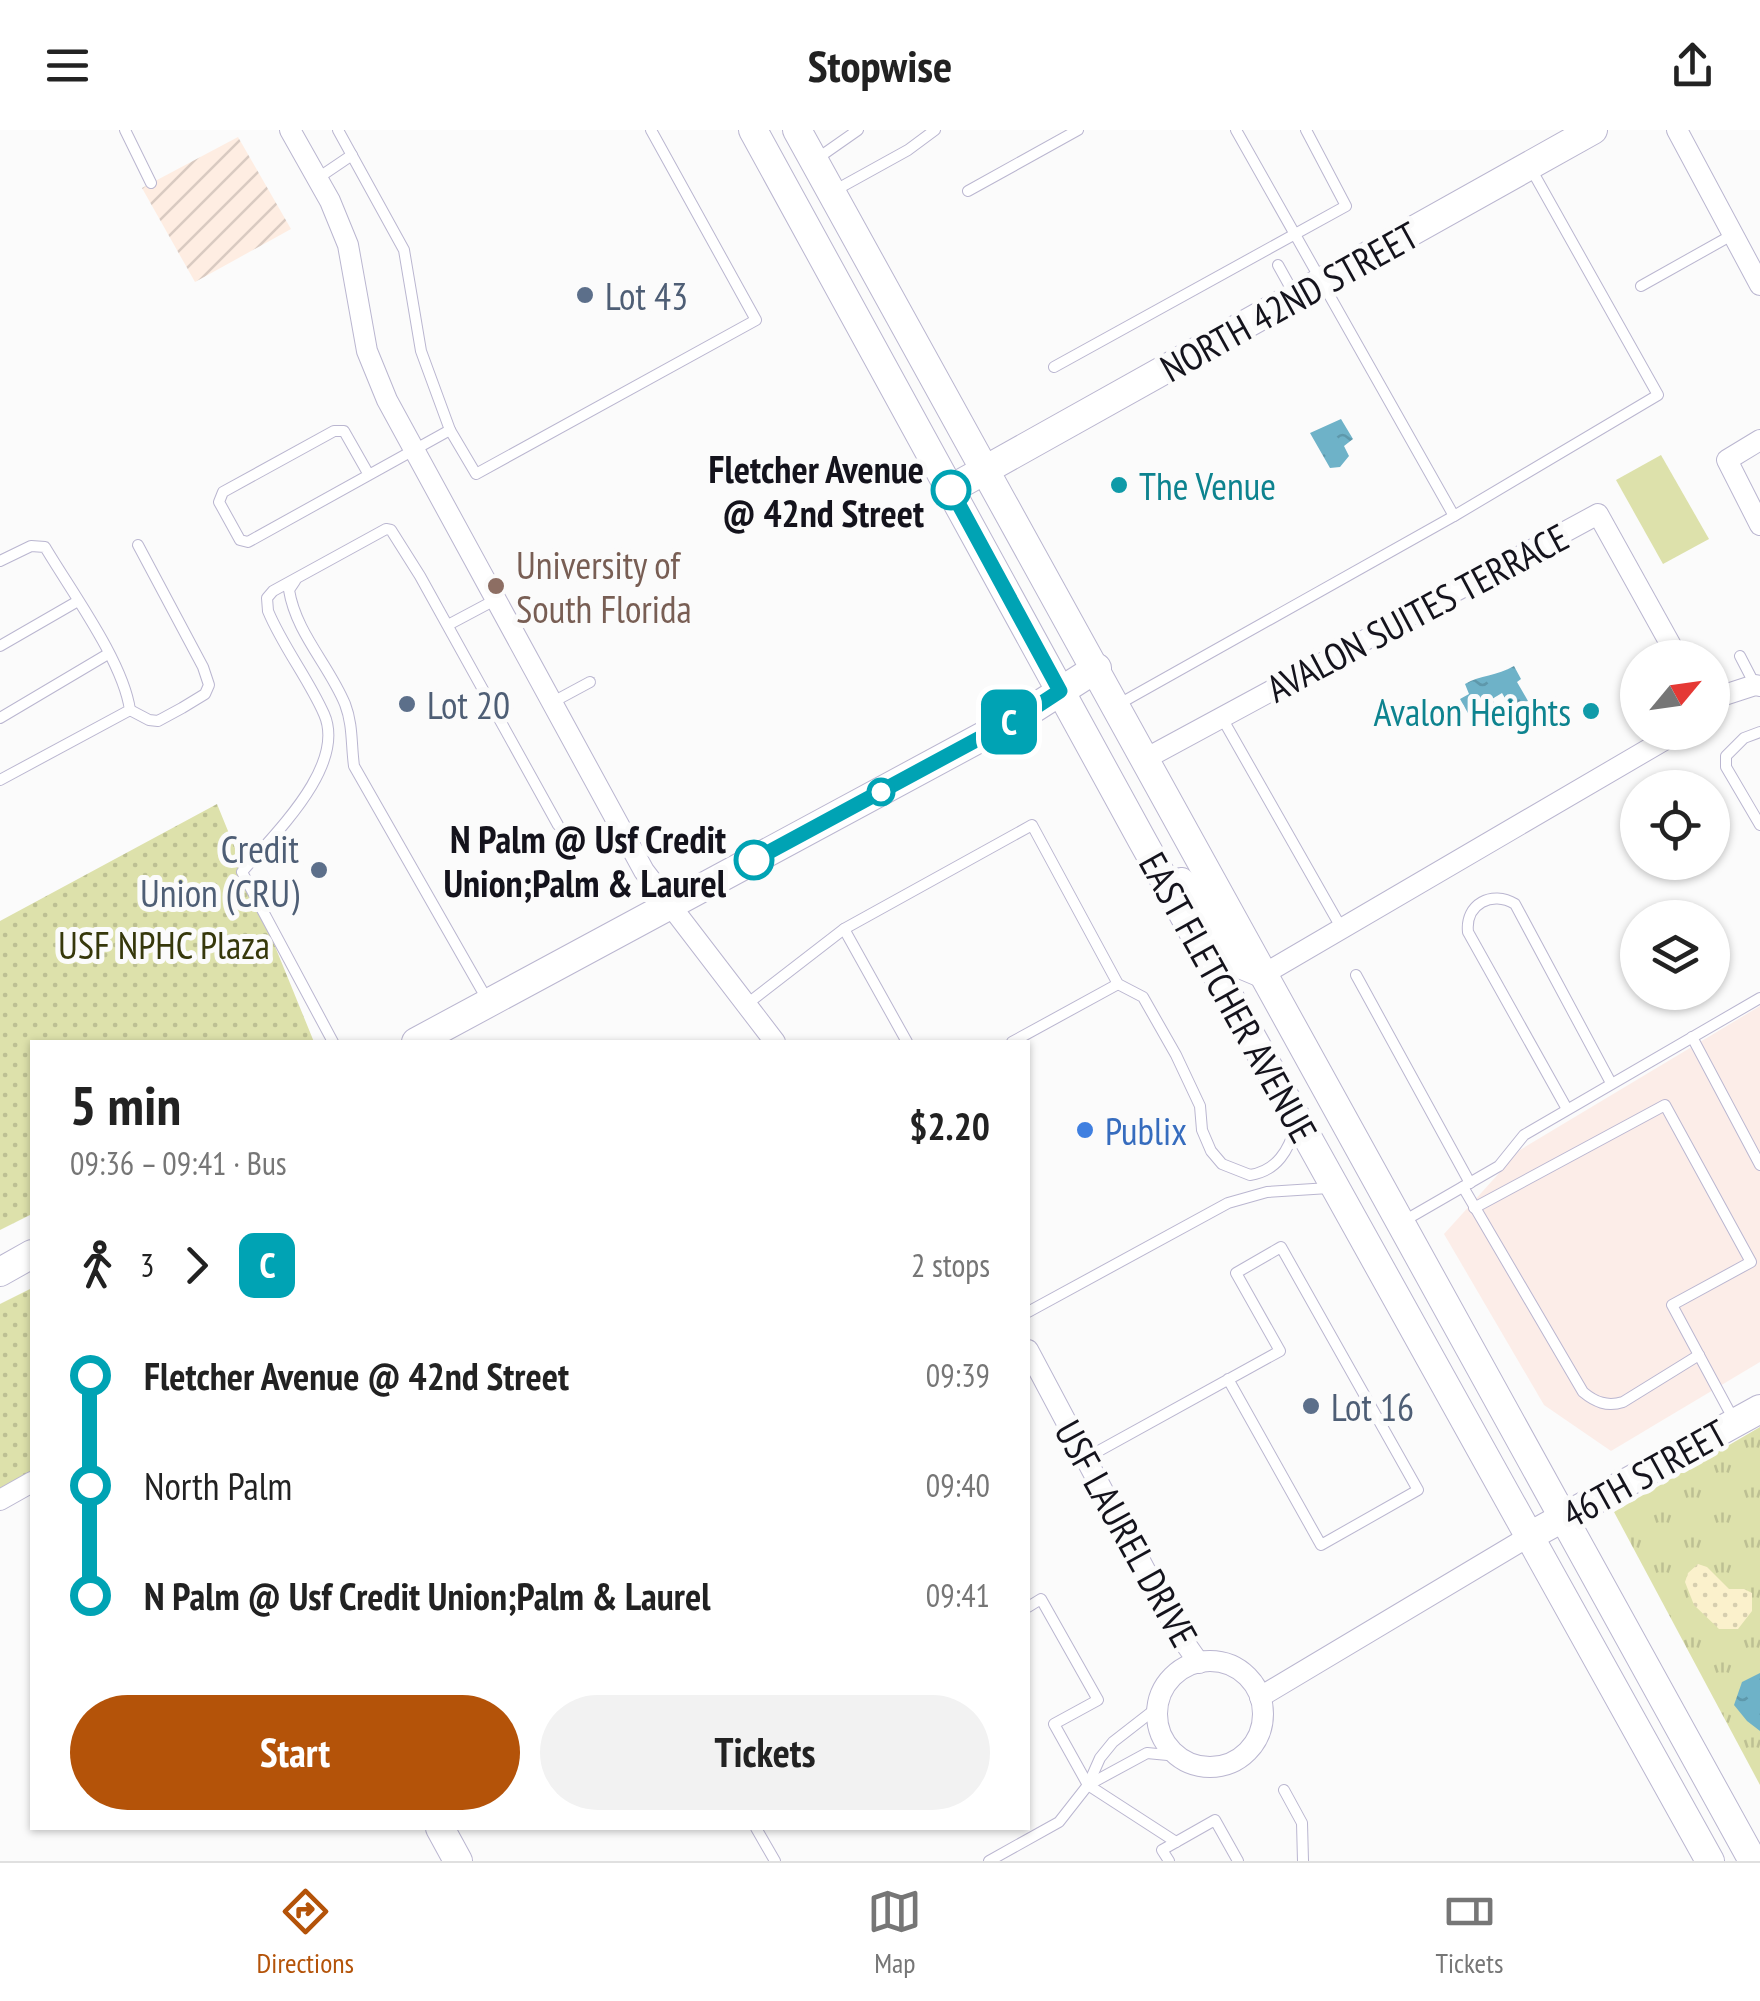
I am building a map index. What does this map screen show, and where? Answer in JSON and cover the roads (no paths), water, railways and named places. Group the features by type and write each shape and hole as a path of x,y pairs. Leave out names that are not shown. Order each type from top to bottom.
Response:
{"main road":[{"name":"EAST FLETCHER AVENUE","path":"753,130 1142,840 1710,1861"},
{"name":"EAST FLETCHER AVENUE","path":"798,130 1752,1861"},
{"name":"NORTH 42ND STREET","path":"951,490 1593,130"},
{"path":"420,1040 978,739 1097,668"},
{"path":"1142,840 1209,918 1233,961 1264,974"},
{"path":"0,1272 30,1255"},
{"name":"46TH STREET","path":"1528,1537 1748,1416"},
{"path":"440,1830 456,1858"}],"street":[{"path":"290,130 348,245 368,351 376,376 413,450 644,871 773,1040"},
{"path":"1677,130 1760,285"},
{"path":"1760,440 1727,460 1760,524"},
{"name":"AVALON SUITES TERRACE","path":"1145,759 1598,514 1668,640"},
{"path":"1730,694 1758,686"},
{"path":"1264,974 1647,750"},
{"name":"USF LAUREL DRIVE","path":"1030,1354 1180,1636 1199,1662"},
{"path":"0,1500 30,1483"},
{"path":"1178,1756 1193,1765 1210,1768 1242,1758 1261,1730 1264,1714 1260,1697 1528,1537"},
{"name":"USF LAUREL DRIVE","path":"1178,1756 1159,1729 1158,1707 1171,1678 1186,1667 1199,1662 1221,1662 1252,1681 1260,1697"}],"lane":[{"path":"125,130 150,183"},
{"path":"338,130 404,250 420,352 450,430 476,474 756,320 651,130"},
{"path":"814,161 858,130"},
{"path":"832,192 936,130"},
{"path":"968,191 1078,130"},
{"path":"1236,130 1454,516"},
{"path":"1054,367 1346,206 1306,130"},
{"path":"317,178 352,155"},
{"path":"1116,706 1454,516 1658,395 1529,166"},
{"path":"1641,286 1733,234"},
{"path":"1278,265 1296,298"},
{"path":"369,474 344,431 334,431 222,492 219,502 240,540 248,542 450,430"},
{"path":"332,1040 242,872 319,778 330,744 326,719 268,610 267,598 273,591 386,529 396,535 558,826"},
{"path":"130,710 158,721 205,694 208,685 204,667 138,545"},
{"path":"0,561 31,546 45,547 108,654 128,694 130,710"},
{"path":"296,578 290,590 301,628 336,688 353,733 354,766 489,1002"},
{"path":"448,626 495,600"},
{"path":"0,646 78,601"},
{"path":"510,626 547,606"},
{"path":"0,718 108,654"},
{"path":"1740,656 1758,686"},
{"path":"550,704 590,682"},
{"path":"0,780 130,710"},
{"path":"1222,717 1342,928"},
{"path":"1760,732 1734,745 1726,756 1726,766 1760,826"},
{"path":"746,1005 844,929 1032,825 1118,984 1144,997 1196,1096 1210,1151 1222,1164 1250,1175 1275,1165 1297,1120"},
{"path":"1567,1109 1468,932 1467,920 1476,906 1490,898 1504,898 1516,904 1611,1084"},
{"path":"844,929 906,1040"},
{"path":"1356,975 1466,1185 1474,1208 1590,1398 1614,1405 1623,1402 1699,1355"},
{"path":"1016,1040 1118,984"},
{"path":"1400,1222 1499,1166 1524,1135 1760,998"},
{"path":"1692,1038 1760,1165"},
{"path":"1474,1208 1665,1105 1750,1262 1672,1304 1699,1355 1748,1416"},
{"path":"1030,1311 1228,1203 1252,1195 1335,1188"},
{"path":"1086,1458 1280,1351 1236,1273 1281,1248 1418,1490 1321,1545 1228,1380"},
{"path":"1030,1605 1041,1599 1098,1700 1054,1724 1088,1785 1176,1842"},
{"path":"990,1861 1058,1822 1088,1785 1100,1758 1113,1742 1158,1707"},
{"path":"1088,1785 1139,1755 1178,1756"},
{"path":"1284,1790 1302,1824 1303,1861"},
{"path":"1168,1861 1162,1850 1215,1820 1238,1861"},
{"path":"757,1830 775,1861"}],"water":[{"path":"1341,419 1353,439 1344,446 1349,456 1340,467 1330,468 1310,433"},
{"path":"1514,666 1521,679 1517,682 1528,701 1512,710 1502,693 1492,699 1497,709 1473,722 1460,699 1469,694 1465,684"},
{"path":"1760,1673 1760,1731 1734,1705 1742,1682"}],"place":[{"name":"Lot 43","path":"585,295"},
{"name":"The Venue","path":"1119,485"},
{"name":"Fletcher Avenue @ 42nd Street","path":"951,490"},
{"name":"University of South Florida","path":"496,586"},
{"name":"Lot 20","path":"407,704"},
{"name":"Avalon Heights","path":"1591,711"},
{"name":"N Palm @ Usf Credit Union;Palm & Laurel","path":"754,860"},
{"name":"Credit Union (CRU)","path":"319,870"},
{"name":"Publix","path":"1085,1130"},
{"name":"Lot 16","path":"1311,1406"}],"park label":[{"name":"USF NPHC Plaza","path":"164,944"}]}
